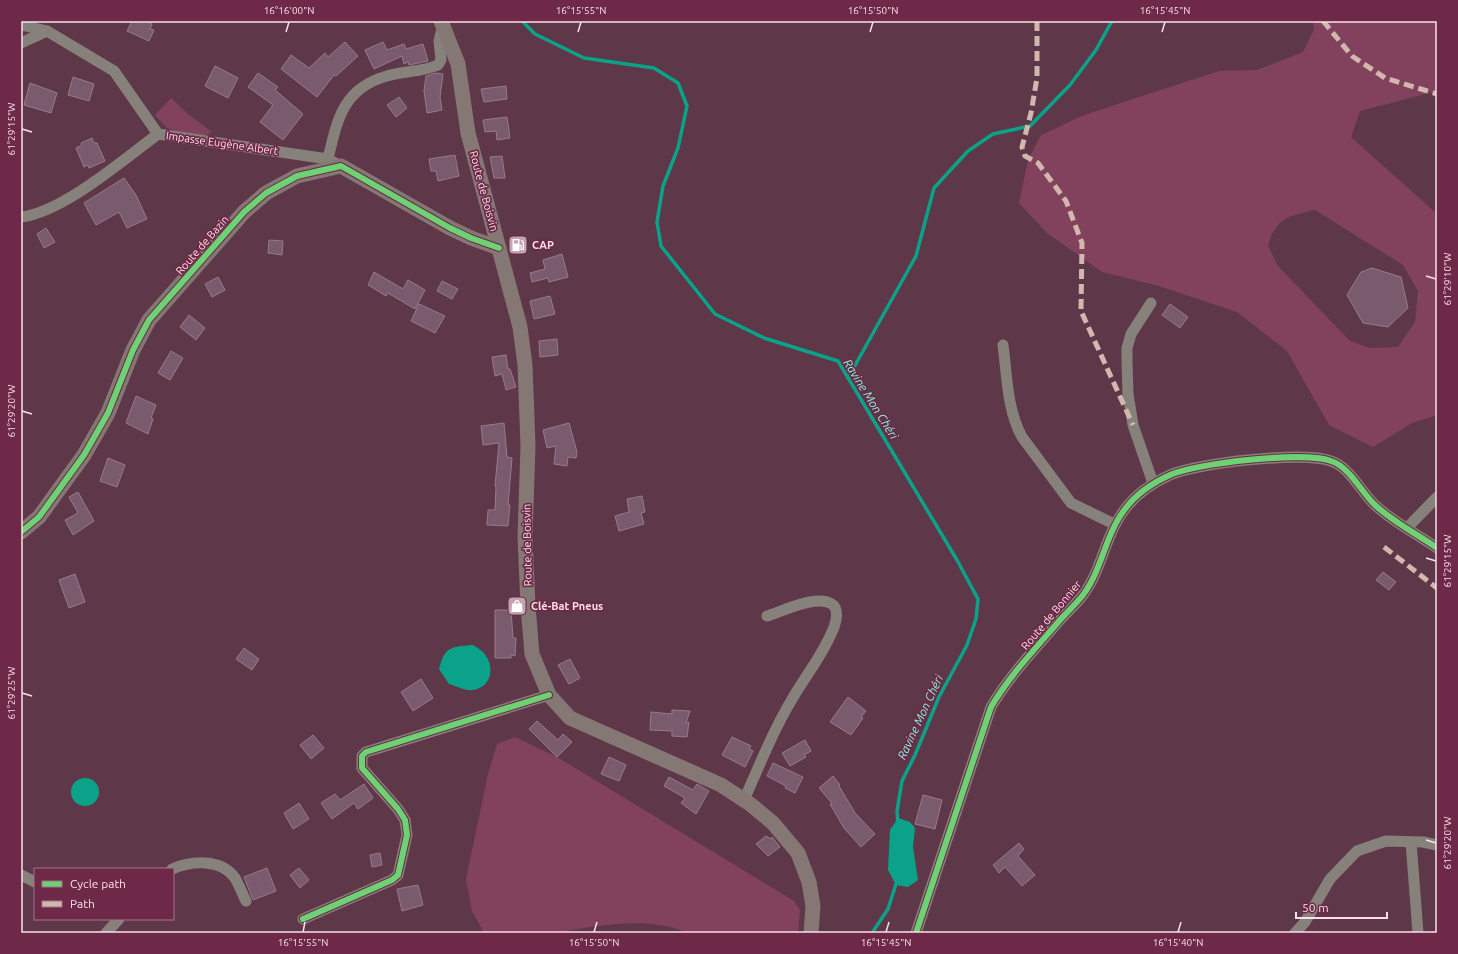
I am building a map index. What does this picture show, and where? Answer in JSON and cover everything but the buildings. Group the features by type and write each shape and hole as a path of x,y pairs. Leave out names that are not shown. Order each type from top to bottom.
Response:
{"main road":[{"name":"Route de Boisvin","path":"442,23 458,64 468,133 520,327 525,365 528,446 525,537 532,654 549,695 570,718 721,785 744,800 773,824 798,853 809,882 813,906 811,933"},
{"path":"341,166 450,228 471,238 499,248"},
{"name":"Route de Bazin","path":"21,532 39,517 84,455 108,413 133,350 149,320 244,212 266,193 297,176 341,166"}],"street":[{"path":"328,159 340,112 348,100 372,81 386,76 438,65 441,60 439,41 442,23"},
{"name":"Impasse Eugène Albert","path":"21,25 47,31 114,71 158,134 328,159 341,166"},
{"path":"21,43 47,31"},
{"path":"21,217 35,216 80,191 158,134"},
{"path":"1151,303 1131,334 1127,348 1127,362 1128,394 1133,425 1153,483"},
{"path":"1003,345 1013,412 1017,428 1022,437 1071,503 1114,524"},
{"name":"Route de Bonnier","path":"916,933 991,707 1007,682 1087,589 1114,524 1133,499 1153,483 1171,474 1210,465 1270,459 1320,458 1330,460 1341,467 1375,505 1437,548"},
{"path":"1407,528 1437,497"},
{"path":"744,800 781,719 809,675 832,632 837,612 834,606 826,602 816,600 767,616"},
{"path":"303,919 392,880 398,874 407,835 405,820 398,809 362,768 362,756 366,752 549,695"},
{"path":"1295,933 1306,922 1330,879 1357,851 1386,841 1437,845"},
{"path":"1411,842 1418,933"},
{"path":"174,868 197,862 214,865 234,877 246,901"},
{"path":"21,876 34,882"},
{"path":"106,933 117,920"}],"shaded area":[{"path":"1313,21 1437,21 1437,91 1360,111 1351,137 1437,214 1437,415 1412,423 1373,447 1329,425 1287,351 1237,312 1159,286 1102,272 1047,233 1019,203 1028,160 1041,135 1084,115 1219,71 1257,70 1303,52 1314,30","holes":["1315,210 1403,265 1418,291 1415,322 1398,347 1370,348 1350,341 1278,266 1268,246 1275,229 1285,219"]},
{"path":"171,98 188,114 212,132 198,139 167,128 155,115"},
{"path":"473,645 482,651 487,657 489,663 490,675 485,685 480,688 470,690 449,684 439,669 444,656 454,647"},
{"path":"515,737 557,757 794,901 800,910 798,933 689,933 656,924 639,923 605,925 547,934 484,933 472,911 466,879 488,774 497,744"},
{"path":"85,778 95,782 99,792 95,802 85,806 75,802 71,792 75,782"},
{"path":"898,818 910,822 915,828 913,847 918,880 908,887 896,885 888,870 890,830"}],"waterway":[{"name":"Ravine Mon Chéri","path":"522,21 535,34 584,58 654,68 678,83 687,106 678,148 663,186 657,222 661,246 715,314 764,338 838,361 957,560 978,599 976,619 967,645 939,697 915,755 902,781 897,811 898,823"},
{"path":"848,378 916,256 934,188 968,151 993,134 1030,126 1070,85 1096,50 1112,21"},
{"name":"Ravine Mon Chéri","path":"872,933 888,909 897,881"}],"marked path":[{"path":"1037,21 1037,78 1031,113 1022,147 1025,156 1038,163 1066,201 1082,243 1081,311 1133,425"},
{"path":"1323,21 1352,56 1385,78 1437,94"},
{"path":"1384,547 1437,588"}],"cycle path":[{"path":"21,532 39,517 84,455 108,413 133,350 149,320 244,212 266,193 297,176 341,166 450,228 471,238 499,248"},
{"path":"916,933 991,707 1006,684 1024,662 1083,595 1095,575 1118,519 1130,503 1145,489 1170,475 1202,466 1275,458 1317,458 1338,464 1350,474 1370,500 1382,511 1437,548"},
{"path":"303,919 392,880 398,875 407,835 405,820 398,809 362,768 362,756 366,752 549,695"}],"place":[{"name":"CAP","path":"518,245"},
{"name":"Clé-Bat Pneus","path":"517,606"}]}
